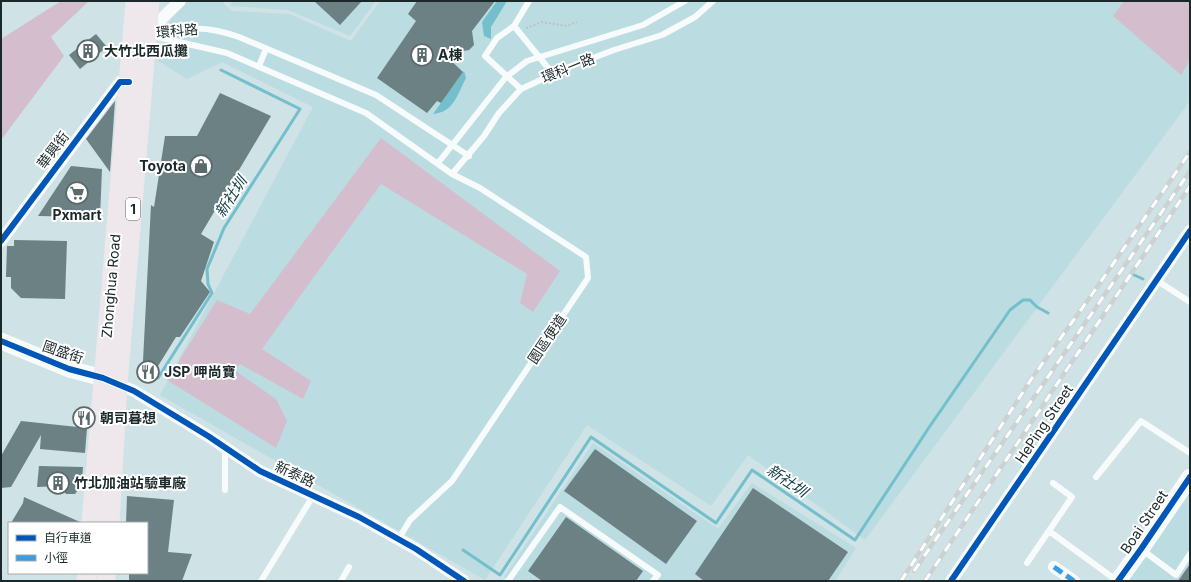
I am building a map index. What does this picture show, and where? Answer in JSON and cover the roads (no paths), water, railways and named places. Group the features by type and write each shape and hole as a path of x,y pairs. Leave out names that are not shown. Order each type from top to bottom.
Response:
{"main road":[{"name":"Zhonghua Road","path":"91,522 110,381 139,34 135,1"},
{"name":"Zhonghua Road","path":"110,522 110,381 129,82 139,34 150,1"}],"street":[{"path":"139,34 180,1"},
{"name":"華興街","path":"1,241 120,82 129,82"},
{"name":"HePing Street","path":"951,581 1190,231"},
{"name":"國盛街","path":"1,341 69,369 110,381"},
{"name":"新泰路","path":"110,381 134,392 225,447 260,471 359,517 416,550 464,581"},
{"name":"Boai Street","path":"1118,581 1142,549 1190,476"},
{"path":"1054,567 1074,581"}],"lane":[{"path":"521,89 506,77 485,56 497,38 514,26 529,1"},
{"name":"環科一路","path":"438,163 453,146 506,77 527,61 643,25 685,1"},
{"name":"環科一路","path":"452,174 469,156 499,113 521,89 553,74 614,50 662,35 696,17 713,1"},
{"path":"514,26 553,74"},
{"name":"環科路","path":"139,34 195,27 222,31 376,95 469,156"},
{"name":"環科路","path":"139,34 227,53 366,113 452,174"},
{"path":"258,66 266,49"},
{"name":"園區便道","path":"398,540 410,520 452,481 588,278 586,257 480,188 452,174"},
{"path":"1156,280 1189,300"},
{"path":"1096,477 1141,421 1190,453"},
{"path":"225,447 225,490"},
{"path":"1027,563 1072,497 1053,483"},
{"path":"262,581 313,496"},
{"path":"508,581 560,507 658,574 653,581"},
{"path":"1049,531 1118,581"},
{"path":"1142,549 1176,575 1190,554"},
{"path":"342,581 349,567"}],"water":[{"path":"497,1 507,1 491,27 491,39 484,36 482,22"},
{"path":"464,71 466,78 454,102 446,110 433,114"}],"waterway":[{"name":"新社圳","path":"158,378 212,293 208,284 207,269 224,228 300,109 221,70"},
{"name":"新社圳","path":"1132,274 1143,279"},
{"name":"新社圳","path":"463,550 500,575 591,437 716,523 752,470 855,540 930,426 1010,310 1023,300 1030,300 1037,307 1048,313"}],"railway":[{"path":"901,581 1032,378 1093,293 1190,152"},
{"path":"914,571 1190,171"},
{"path":"925,581 1190,186"}],"place":[{"name":"大竹北西瓜攤","path":"88,51"},
{"name":"A棟","path":"422,55"},
{"name":"Toyota","path":"201,166"},
{"name":"Pxmart","path":"77,193"},
{"name":"JSP 呷尚寶","path":"148,372"},
{"name":"朝司暮想","path":"84,418"},
{"name":"竹北加油站驗車廠","path":"58,483"}]}
